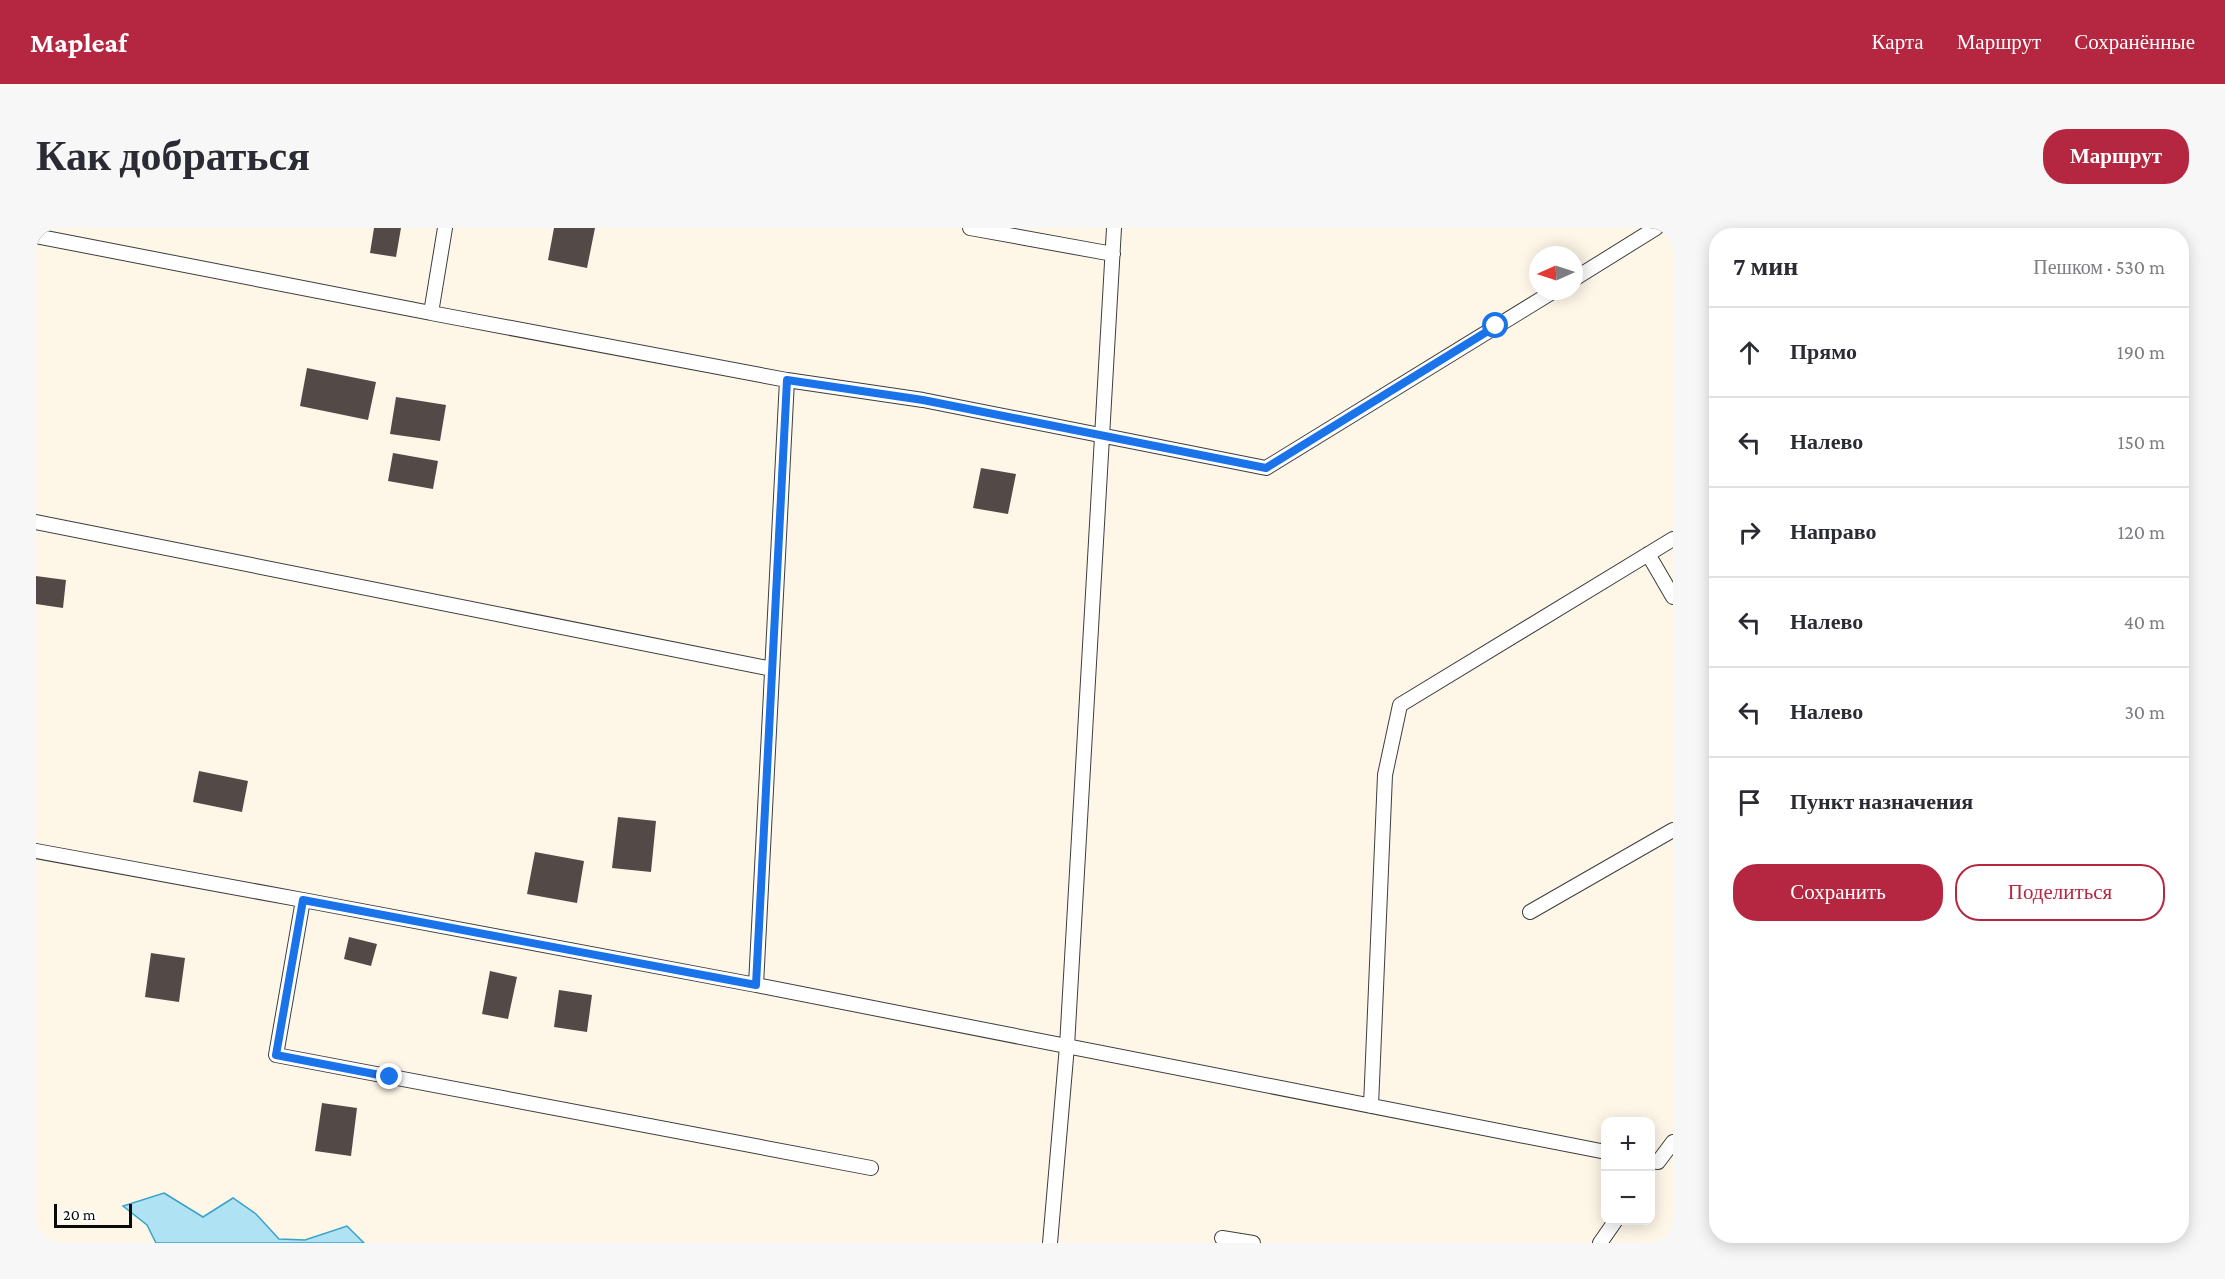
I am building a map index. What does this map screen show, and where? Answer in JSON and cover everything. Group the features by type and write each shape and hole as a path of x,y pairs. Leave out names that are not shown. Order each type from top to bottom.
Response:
{"lane":[{"path":"431,314 445,228"},
{"path":"970,228 1113,254"},
{"path":"1050,1243 1066,1046 1114,228"},
{"path":"1583,273 1656,228"},
{"path":"36,236 431,314 787,380 923,400 1266,468 1539,300"},
{"path":"756,985 787,380"},
{"path":"36,522 772,669"},
{"path":"1371,1106 1385,775 1400,705 1673,539"},
{"path":"1648,554 1673,597"},
{"path":"1530,912 1673,830"},
{"path":"36,851 756,985 1601,1151"},
{"path":"303,900 276,1055 871,1167"},
{"path":"1655,1163 1673,1142"},
{"path":"1600,1243 1613,1225"},
{"path":"1222,1238 1253,1243"}],"water":[{"path":"164,1193 203,1217 233,1198 256,1214 279,1239 305,1240 347,1226 364,1243 156,1243 147,1225 123,1206"}],"building":[{"path":"374,228 401,228 396,257 370,253"},
{"path":"554,228 595,228 587,268 548,260"},
{"path":"307,368 376,382 368,420 300,406"},
{"path":"396,397 446,405 440,441 390,434"},
{"path":"393,453 438,461 433,489 388,481"},
{"path":"981,468 1016,474 1008,514 973,508"},
{"path":"36,576 66,580 63,608 36,604"},
{"path":"199,771 248,781 242,812 193,802"},
{"path":"618,817 656,821 651,872 612,868"},
{"path":"535,852 584,861 577,903 527,894"},
{"path":"349,937 377,944 371,966 344,959"},
{"path":"151,953 185,958 179,1002 145,997"},
{"path":"490,971 517,977 508,1019 482,1014"},
{"path":"559,990 592,995 587,1032 554,1027"},
{"path":"322,1103 357,1108 351,1156 315,1151"}],"route":[{"path":"390,1077 276,1055 303,900 756,985 787,380 923,400 1266,468 1496,326"}]}
